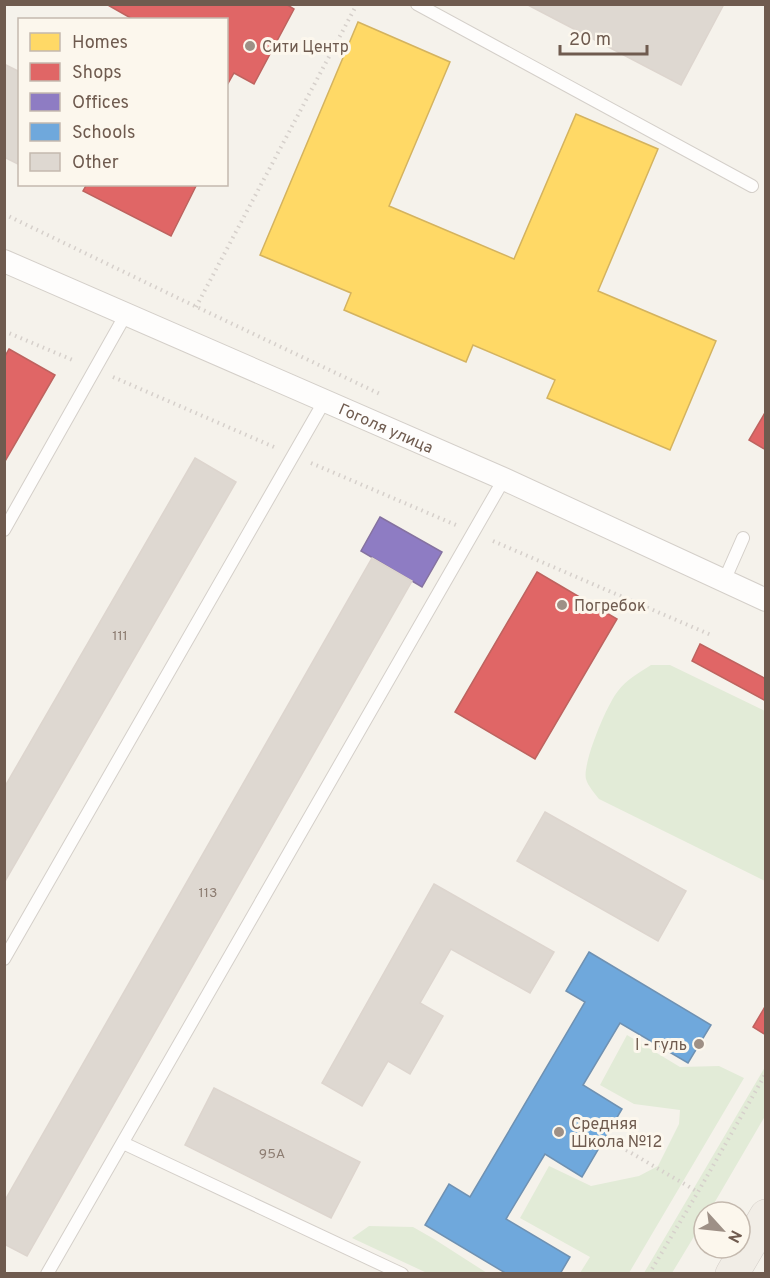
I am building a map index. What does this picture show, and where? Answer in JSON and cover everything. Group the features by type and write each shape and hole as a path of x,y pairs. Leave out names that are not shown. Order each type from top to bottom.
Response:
{"main road":[{"path":"732,1274 765,1216"}],"street":[{"name":"Гоголя улица","path":"4,261 504,479 765,600"}],"lane":[{"path":"417,4 752,186"},
{"path":"4,530 126,314"},
{"path":"4,959 325,400"},
{"path":"47,1274 504,479"},
{"path":"724,581 743,537"},
{"path":"123,1143 402,1274"}],"path":[{"path":"196,307 357,4"},
{"path":"4,331 711,635"},
{"path":"649,1274 765,1073"},
{"path":"621,1147 698,1192"}],"green space":[{"path":"651,665 670,665 765,711 765,881 599,799 588,784 586,771 588,761 596,734 613,698 625,683"},
{"path":"627,1035 680,1067 719,1066 744,1078 629,1273 580,1273 590,1257 520,1218 549,1166 591,1186 639,1176 658,1166 679,1124 680,1110 634,1104 600,1085"},
{"path":"765,1067 765,1116 716,1200 692,1200 692,1240 672,1273 644,1273"},
{"path":"369,1226 413,1227 487,1273 427,1273 352,1238"}],"building: Homes":[{"path":"358,22 450,62 389,206 514,259 576,114 658,149 598,291 716,341 670,450 547,398 555,380 473,345 466,362 344,310 351,293 260,255"}],"building: Shops":[{"name":"Сити Центр","path":"106,4 286,4 294,9 254,84 234,73 228,84 228,18 130,18"},
{"path":"86,186 196,186 171,236 83,191"},
{"path":"9,349 55,375 4,463 4,358"},
{"path":"766,411 766,450 749,440"},
{"path":"537,572 617,619 535,759 455,712"},
{"path":"700,644 766,679 766,701 692,661"},
{"path":"766,1005 766,1035 753,1027"}],"building: Offices":[{"path":"380,517 442,552 422,587 361,551"}],"building: Schools":[{"name":"Средняя Школа №12","path":"589,952 711,1025 688,1063 620,1023 583,1085 622,1109 582,1177 545,1154 506,1219 570,1257 560,1274 507,1274 425,1225 449,1184 470,1197 585,1002 566,991"}],"building: Other":[{"path":"526,4 724,4 681,85"},
{"path":"4,64 18,71 18,164 4,157"},
{"path":"195,458 236,482 4,883 4,788"},
{"path":"372,558 412,581 27,1256 4,1244 4,1202"},
{"path":"545,812 686,891 658,941 517,861"},
{"path":"434,884 554,952 530,993 451,949 420,1003 443,1016 410,1074 388,1061 362,1106 322,1083"},
{"path":"214,1088 360,1162 331,1218 185,1145"}],"place":[{"name":"Сити Центр","path":"250,46"},
{"name":"Погребок","path":"562,605"},
{"name":"I - гуль","path":"699,1044"},
{"name":"Средняя Школа №12","path":"559,1132"}]}
